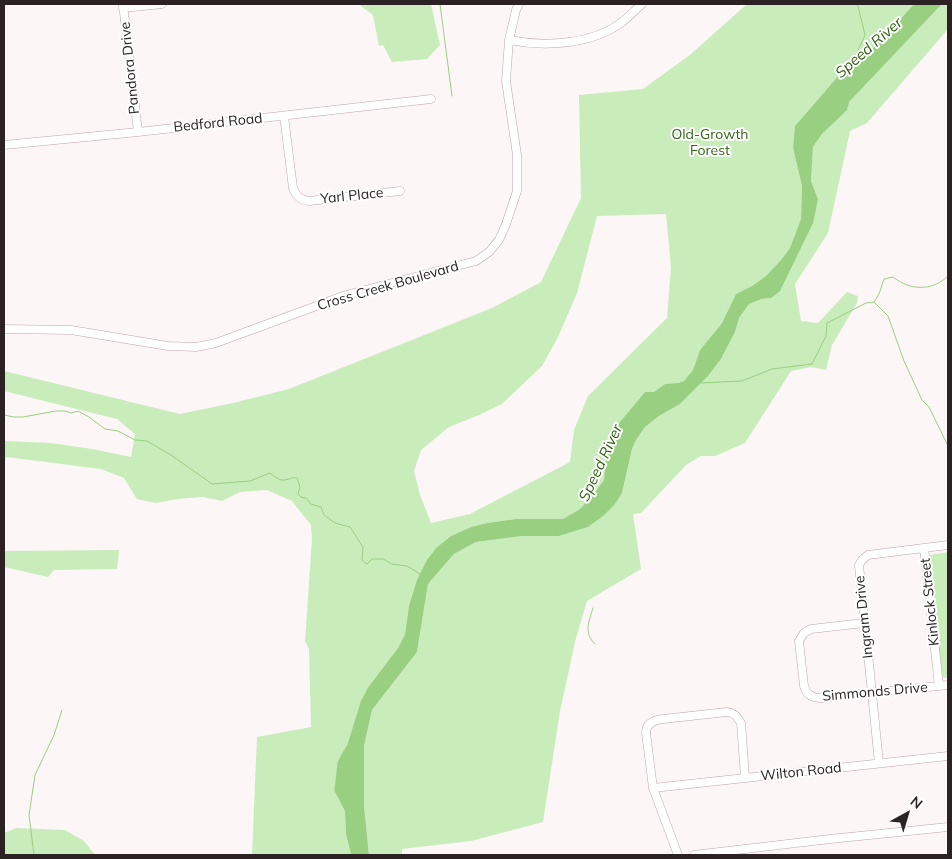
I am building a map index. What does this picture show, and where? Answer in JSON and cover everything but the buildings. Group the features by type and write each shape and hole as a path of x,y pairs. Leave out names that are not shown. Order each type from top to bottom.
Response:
{"street":[{"path":"123,6 162,4"},
{"name":"Cross Creek Boulevard","path":"4,329 71,330 168,346 196,347 216,343 346,295 476,261 489,252 499,240 516,191 517,155 506,81 509,40 519,4"},
{"path":"509,40 567,43 603,34 621,23 642,4"},
{"name":"Pandora Drive","path":"123,6 138,132"},
{"name":"Bedford Road","path":"4,145 431,99"},
{"name":"Yarl Place","path":"284,116 293,188 300,199 309,201 400,191"},
{"name":"Ingram Drive","path":"879,763 859,568 862,560 868,555 948,546"},
{"name":"Kinlock Street","path":"924,548 939,686"},
{"name":"Simmonds Drive","path":"864,623 811,629 801,636 799,642 804,688 810,696 820,698 948,685"},
{"path":"678,855 654,788 646,729 651,722 727,712 736,715 741,724 746,777"},
{"name":"Wilton Road","path":"654,788 948,756"},
{"path":"694,855 948,827"}],"green space":[{"path":"361,4 431,4 440,45 427,59 392,62 383,45 379,46 373,15"},
{"name":"Old-Growth Forest","path":"747,4 914,4 880,42 866,54 854,59 846,67 795,126 793,148 802,186 801,219 790,248 766,276 736,294 722,323 700,350 693,370 684,381 665,384 654,392 645,392 619,423 607,447 604,480 593,495 580,509 563,519 516,519 487,523 471,527 451,536 437,547 409,606 405,634 398,648 369,686 345,813 346,834 351,855 252,855 257,737 311,727 309,649 305,641 312,539 311,525 292,501 267,490 240,492 222,501 203,497 156,503 137,499 124,478 101,469 6,457 4,461 4,441 51,443 131,457 135,434 117,419 4,391 4,371 180,414 289,389 492,308 541,282 581,198 579,95 643,89 691,54","holes":["666,214 671,268 667,318 588,396 574,430 570,462 470,514 431,523 420,495 414,471 421,450 449,427 502,404 542,366 558,337 577,293 597,216"]},
{"path":"942,4 948,4 948,29 867,123 850,131 828,233 795,284 801,321 818,323 847,292 858,296 857,303 832,345 826,370 811,367 791,371 745,443 715,456 701,456 686,465 641,513 633,514 641,569 587,601 576,638 560,711 543,822 471,841 402,849 402,855 369,855 364,806 364,746 372,710 417,652 428,584 454,554 476,542 522,536 559,536 588,527 622,493 632,449 645,427 659,416 680,404 708,376 721,359 735,332 739,318 749,304 771,298 818,199 811,181 813,147 822,134 846,110 848,103"},
{"path":"119,550 117,569 54,570 48,577 4,567 4,551"},
{"path":"948,552 948,677 944,678 941,673 929,557 930,555"},
{"path":"16,828 65,830 84,841 95,855 4,855 4,833"}],"shaded area":[{"path":"914,4 942,4 849,102 847,110 822,134 813,147 811,181 818,199 813,223 780,291 771,298 749,304 739,318 735,332 721,359 708,376 680,404 659,416 645,427 632,449 622,493 615,504 588,527 559,536 522,536 476,542 454,554 428,584 417,652 372,710 364,746 364,806 369,855 351,855 346,834 340,779 348,743 361,701 369,686 398,648 405,634 409,606 417,580 427,560 437,547 451,536 471,527 516,519 563,519 580,509 593,495 604,480 607,447 619,423 645,392 654,392 665,384 684,381 693,370 700,350 722,323 736,294 766,276 790,248 801,219 802,186 793,148 795,126 846,67 854,59 866,54 880,42"}],"waterway":[{"path":"440,4 452,96"},
{"path":"854,59 865,35 856,4"},
{"path":"700,383 742,381 772,369 812,364 826,336 827,323 866,303 874,302 884,279 893,277 907,285 924,287 939,283 948,276"},
{"path":"874,302 888,316 904,361 922,400 929,407 948,446"},
{"path":"4,415 23,417 56,411 71,413 78,411 105,429 118,431 135,440 147,441 171,455 212,484 250,481 270,473 281,480 297,478 300,487 298,494 301,497 306,498 311,504 321,507 324,515 335,523 350,527 363,547 362,560 367,564 372,559 383,559 392,564 407,566 420,574"},
{"path":"593,608 588,631 591,640 595,644"},
{"path":"34,855 29,815 35,775 54,735 62,710"},
{"name":"Speed River","path":"348,807 339,790 342,763 350,749"}]}
